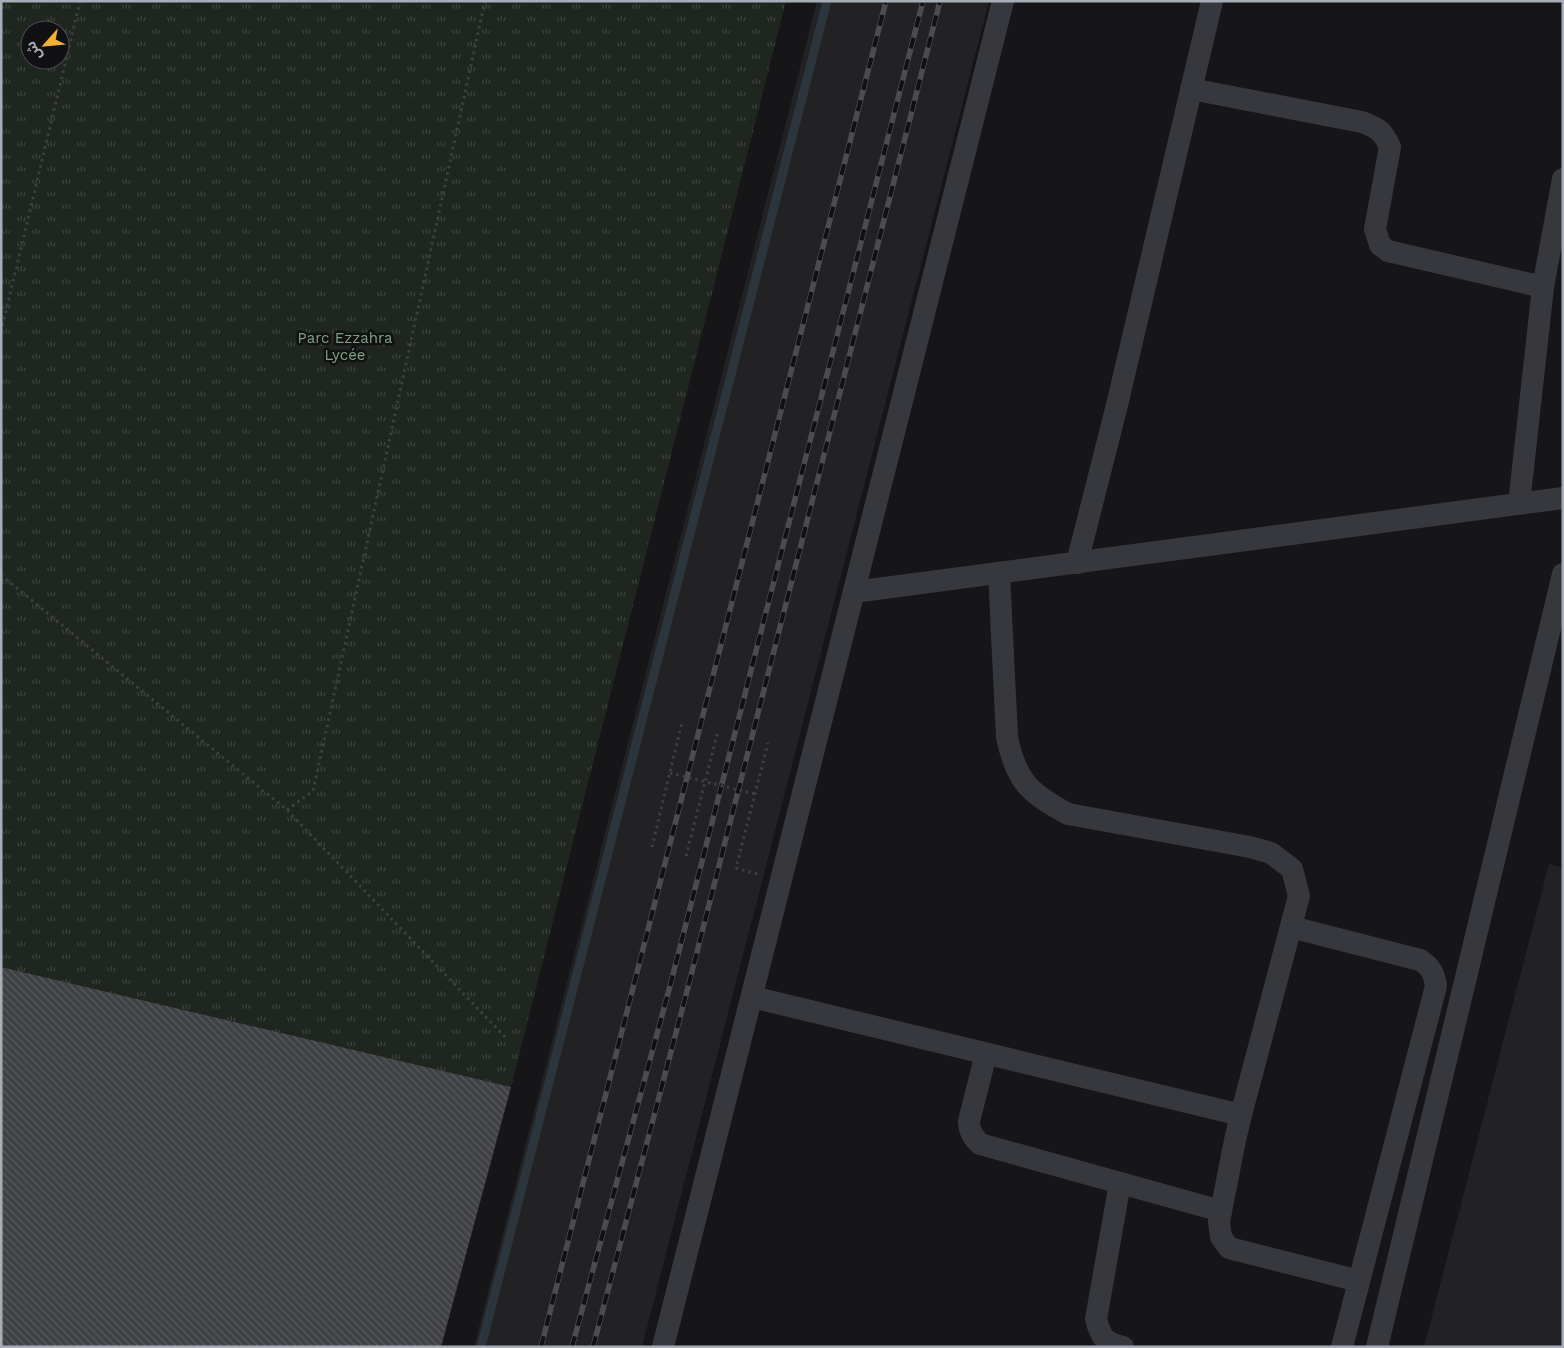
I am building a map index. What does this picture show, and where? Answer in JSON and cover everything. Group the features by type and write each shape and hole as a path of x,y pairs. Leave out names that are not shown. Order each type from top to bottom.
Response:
{"street":[{"path":"663,1347 1003,1"},
{"path":"1077,563 1117,405 1212,1"},
{"path":"1191,89 1362,122 1375,127 1385,135 1390,147 1375,229 1380,245 1388,251 1543,287"},
{"path":"1519,504 1543,287 1558,229 1563,179"},
{"path":"854,592 1563,498"},
{"path":"999,573 1007,737 1011,757 1023,782 1042,800 1068,814 1250,847 1271,853 1292,869 1299,896 1235,1140 1219,1222 1221,1237 1229,1248 1359,1281"},
{"path":"1377,1347 1563,574"},
{"path":"1290,927 1420,960 1430,966 1435,976 1436,986 1342,1347"},
{"path":"752,997 1241,1116"},
{"path":"986,1054 969,1121 969,1128 973,1137 980,1144 1221,1211"},
{"path":"1120,1183 1096,1319 1098,1328 1104,1338 1110,1344 1124,1347"}],"path":[{"path":"1,332 80,1"},
{"path":"287,810 313,791 485,1"},
{"path":"1,575 287,810 506,1038"},
{"path":"652,847 682,722"},
{"path":"686,856 718,731"},
{"path":"736,868 768,743"},
{"path":"670,773 755,794"}],"shaded area":[{"path":"817,1 989,1 642,1347 474,1347"},
{"path":"1549,864 1563,868 1563,1347 1424,1347"}],"green space":[{"name":"Parc Ezzahra Lycée","path":"1,1 786,1 511,1087 1,967"}],"building":[{"path":"1,967 511,1087 441,1347 1,1347"}],"waterway":[{"path":"481,1347 827,1"}],"railway":[{"path":"541,1347 886,1"},
{"path":"572,1347 670,986 923,1"},
{"path":"593,1347 687,991 940,1"}]}
